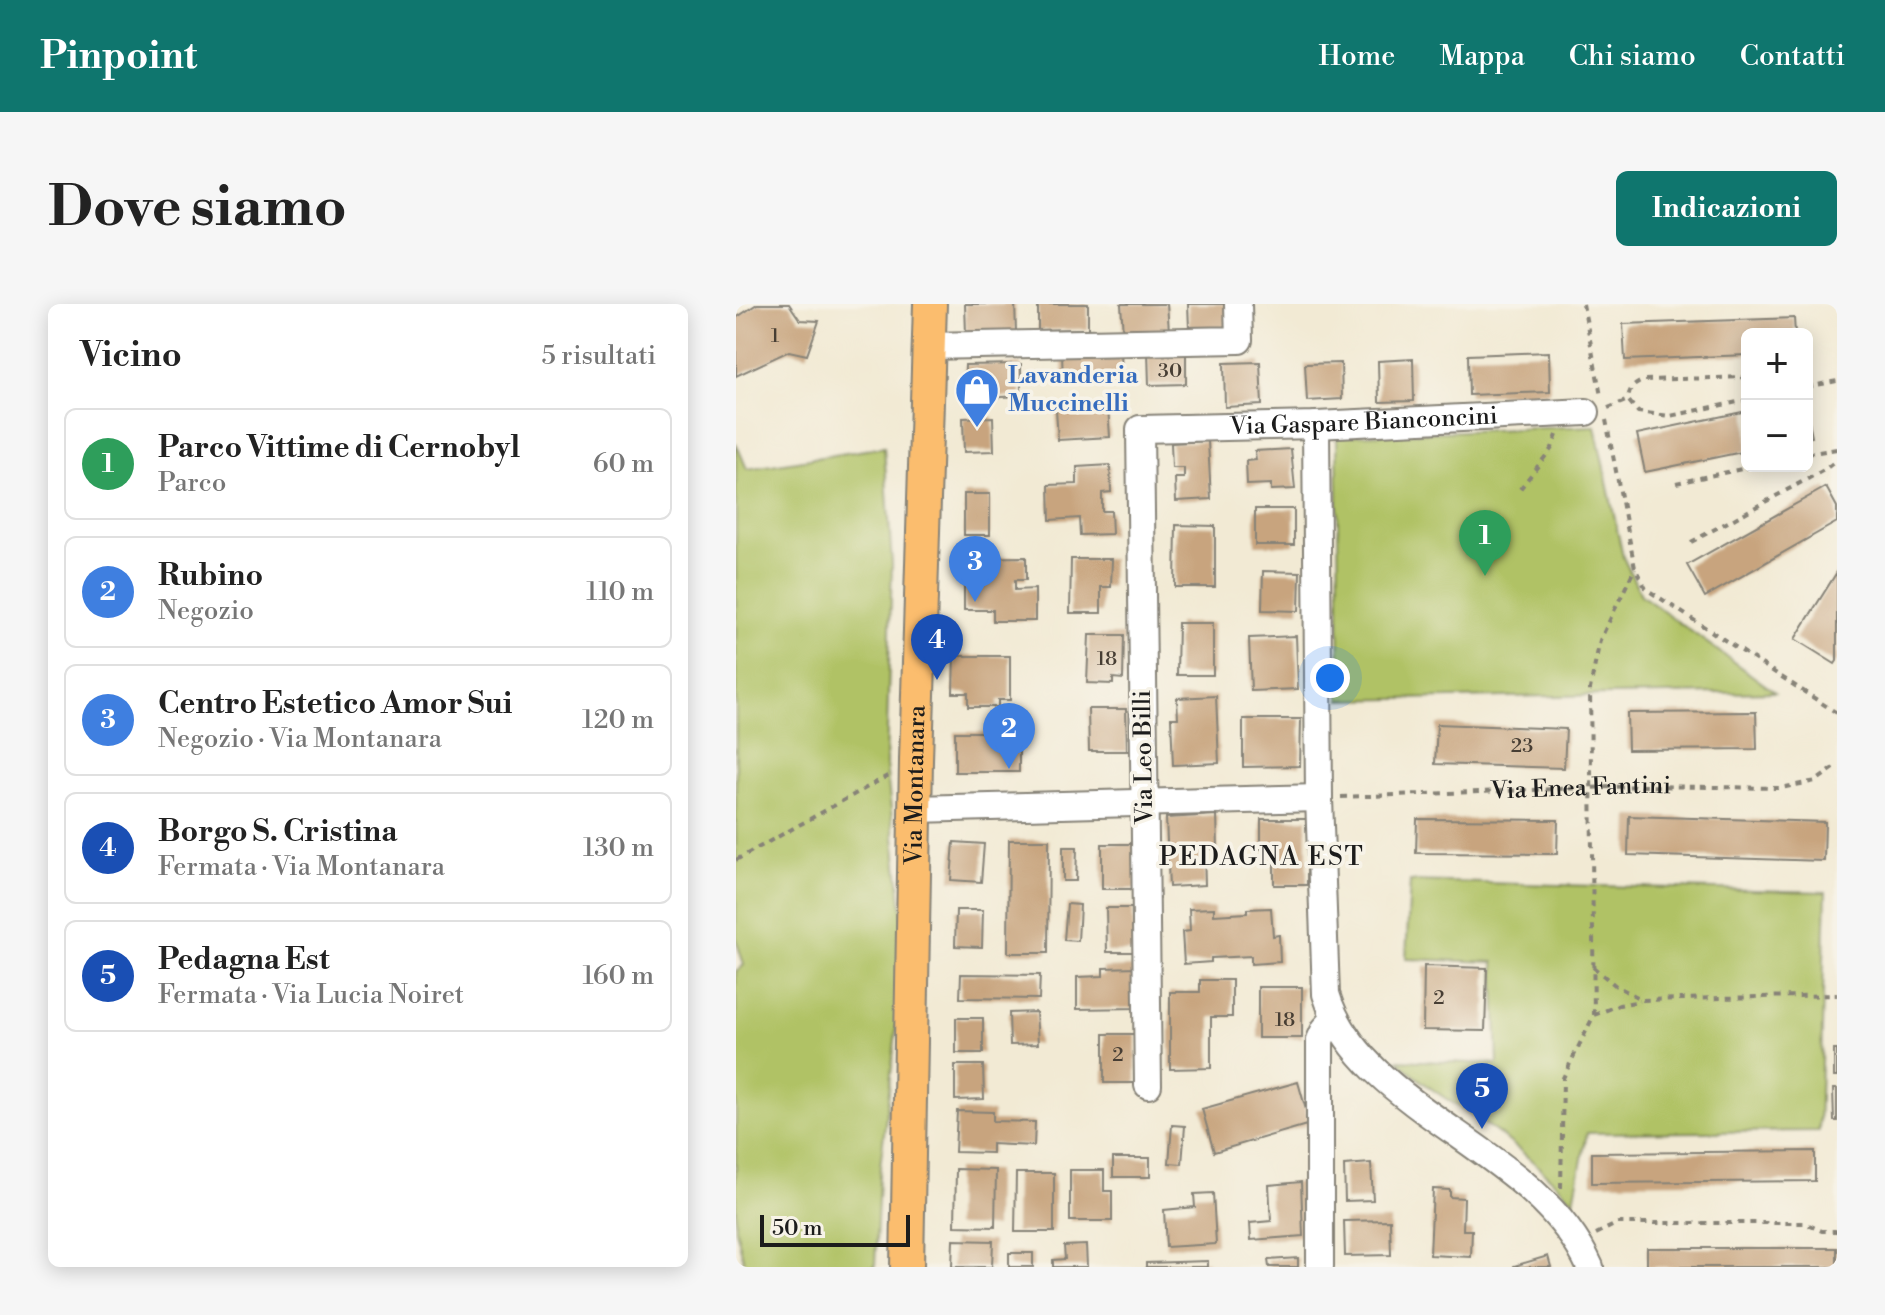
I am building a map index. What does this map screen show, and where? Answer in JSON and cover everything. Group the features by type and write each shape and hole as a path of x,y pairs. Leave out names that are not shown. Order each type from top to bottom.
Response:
{"main road":[{"name":"Via Montanara","path":"907,1267 916,760 930,304"}],"street":[{"path":"928,346 1239,340 1238,304"},
{"name":"Via Gaspare Bianconcini","path":"1140,429 1316,425 1595,411"},
{"path":"1316,425 1319,798 1326,994 1335,1018 1360,1054 1417,1104 1485,1152 1534,1192 1579,1244 1590,1267"},
{"name":"Via Leo Billi","path":"1140,429 1148,1085"},
{"path":"916,809 1319,798"},
{"path":"1320,1267 1320,1040 1335,1018"}],"path":[{"path":"1583,304 1595,411 1635,568 1646,589 1837,713"},
{"path":"1741,377 1645,380 1635,383 1629,391 1628,400 1638,412 1670,416 1741,401"},
{"path":"1813,386 1837,381"},
{"path":"1595,411 1628,400"},
{"path":"1520,489 1552,448 1558,431 1558,413"},
{"path":"1813,453 1837,449"},
{"path":"1691,542 1837,460"},
{"path":"1676,483 1741,469"},
{"path":"1561,1198 1563,1078 1594,1015 1590,689 1600,640 1635,568"},
{"path":"736,860 916,760"},
{"name":"Via Enea Fantini","path":"1319,798 1640,786 1781,788 1816,781 1837,766"},
{"path":"1593,967 1616,986 1643,1000"},
{"path":"1594,1015 1643,1000 1837,995"},
{"path":"1590,1238 1618,1223 1804,1223 1822,1231 1837,1231"}],"green space":[{"path":"1595,426 1623,557 1641,595 1775,692 1340,700 1337,436"},
{"path":"736,443 747,469 884,447 892,564 886,764 906,947 879,1176 875,1267 745,1267 736,1229 736,971 744,965 736,939"},
{"path":"1410,881 1826,892 1819,1131 1587,1133 1574,1201 1512,1144 1430,1088 1398,1060 1498,1064 1494,962 1406,959"}],"building":[{"path":"757,304 789,304 800,320 819,321 807,355 789,351 736,376 736,318"},
{"path":"965,304 1015,304 1016,332 966,334"},
{"path":"1038,304 1088,304 1088,329 1038,330"},
{"path":"1121,304 1167,304 1169,331 1123,333"},
{"path":"1188,304 1229,304 1230,327 1189,329"},
{"path":"1794,318 1795,328 1741,328 1741,355 1625,360 1623,324"},
{"path":"1121,350 1122,380 1063,383 1062,353"},
{"path":"1148,351 1186,351 1186,384 1149,385"},
{"path":"1549,352 1550,392 1469,395 1468,355"},
{"path":"1413,359 1414,401 1379,402 1378,361"},
{"path":"1260,362 1262,405 1225,407 1224,363"},
{"path":"1341,363 1342,399 1307,401 1305,364"},
{"path":"1021,364 1021,396 964,399 965,365"},
{"path":"1108,406 1110,437 1058,440 1056,409"},
{"path":"1741,412 1741,452 1645,472 1637,434"},
{"path":"993,417 994,451 964,452 963,418"},
{"path":"1208,441 1211,499 1176,501 1175,478 1184,478 1184,468 1172,468 1171,443"},
{"path":"1291,449 1295,489 1271,490 1271,484 1247,485 1246,461 1256,460 1255,451"},
{"path":"1110,465 1111,492 1102,493 1102,511 1111,511 1112,534 1080,535 1079,518 1050,520 1049,485 1077,484 1077,467"},
{"path":"1826,487 1837,507 1837,522 1705,597 1687,565"},
{"path":"964,494 990,494 990,535 964,535"},
{"path":"1255,509 1294,509 1294,545 1255,545"},
{"path":"1176,525 1215,526 1215,587 1175,587"},
{"path":"1026,557 1026,580 1015,580 1015,590 1035,589 1035,621 993,621 993,610 964,610 964,579 958,579 958,558"},
{"path":"1071,559 1112,559 1111,587 1101,587 1101,613 1070,613"},
{"path":"1263,571 1300,572 1299,611 1262,610"},
{"path":"1837,572 1837,661 1835,664 1795,639"},
{"path":"1178,623 1213,623 1213,675 1177,675"},
{"path":"1089,635 1124,635 1123,679 1113,678 1113,684 1087,683"},
{"path":"1296,636 1298,689 1251,691 1249,638"},
{"path":"954,656 1010,656 1010,700 998,700 998,707 968,707 968,693 953,693"},
{"path":"1216,696 1219,763 1173,765 1171,718 1178,718 1177,698"},
{"path":"1088,709 1126,709 1127,751 1089,751"},
{"path":"1756,712 1757,749 1628,750 1627,713"},
{"path":"1243,719 1301,719 1300,766 1243,767"},
{"path":"1437,724 1566,729 1564,768 1435,764"},
{"path":"955,732 1019,732 1019,772 955,772"},
{"path":"1217,815 1218,849 1204,849 1205,885 1169,887 1166,818"},
{"path":"1629,816 1825,822 1824,861 1628,855"},
{"path":"1261,819 1307,819 1307,885 1274,885 1274,848 1261,849"},
{"path":"1417,819 1558,820 1557,854 1416,853"},
{"path":"1009,840 1049,840 1048,953 1008,953"},
{"path":"954,842 984,844 981,882 951,880"},
{"path":"1102,844 1136,844 1136,889 1102,889"},
{"path":"1063,847 1077,847 1076,881 1063,881"},
{"path":"1067,904 1080,905 1078,941 1064,940"},
{"path":"1106,908 1133,908 1134,952 1107,952"},
{"path":"1214,908 1214,915 1271,908 1273,936 1279,935 1280,962 1251,964 1251,956 1211,958 1211,962 1184,964 1182,932 1190,931 1189,909"},
{"path":"956,910 983,910 982,947 955,946"},
{"path":"1424,966 1487,968 1485,1031 1423,1030"},
{"path":"1137,967 1137,1008 1077,1009 1077,977 1103,976 1103,968"},
{"path":"961,974 1040,975 1039,999 960,998"},
{"path":"1200,980 1232,980 1232,1017 1211,1017 1211,1068 1170,1069 1170,992 1200,992"},
{"path":"1258,987 1302,987 1302,1038 1258,1038"},
{"path":"1036,1012 1038,1044 1010,1045 1009,1013"},
{"path":"956,1018 983,1018 983,1053 956,1053"},
{"path":"1104,1034 1136,1034 1136,1083 1104,1083"},
{"path":"1834,1050 1837,1050 1837,1077 1834,1077"},
{"path":"955,1065 983,1065 984,1099 955,1100"},
{"path":"1298,1082 1310,1124 1214,1152 1202,1109"},
{"path":"1833,1089 1837,1089 1837,1121 1834,1121"},
{"path":"957,1111 993,1112 993,1121 1035,1122 1034,1146 992,1144 992,1153 955,1152"},
{"path":"1172,1125 1185,1126 1182,1164 1169,1163"},
{"path":"1815,1151 1815,1181 1592,1183 1592,1153"},
{"path":"1113,1158 1150,1158 1150,1177 1113,1177"},
{"path":"1371,1163 1373,1200 1345,1201 1344,1165"},
{"path":"956,1169 996,1170 995,1227 955,1226"},
{"path":"1070,1170 1104,1170 1104,1191 1112,1191 1112,1221 1070,1221"},
{"path":"1016,1173 1054,1173 1054,1232 1015,1232"},
{"path":"1301,1182 1303,1236 1251,1240 1250,1223 1271,1221 1269,1185"},
{"path":"1433,1189 1450,1190 1450,1197 1464,1198 1463,1230 1472,1230 1471,1257 1430,1255"},
{"path":"1213,1193 1216,1244 1166,1247 1164,1210 1195,1207 1194,1194"},
{"path":"1390,1220 1391,1255 1345,1256 1344,1221"},
{"path":"953,1240 993,1241 992,1267 952,1267"},
{"path":"1086,1245 1087,1267 1053,1267 1053,1260 1065,1259 1064,1246"},
{"path":"1647,1248 1837,1248 1837,1267 1647,1267"},
{"path":"1009,1253 1033,1253 1033,1267 1009,1267"},
{"path":"1548,1256 1551,1267 1514,1267 1514,1266"},
{"path":"1298,1258 1298,1267 1269,1267 1268,1260"},
{"path":"1208,1261 1208,1267 1146,1267 1146,1263"}],"place":[{"name":"Lavanderia Muccinelli","path":"977,429"},
{"name":"Parco Vittime di Cernobyl","path":"1485,576"},
{"name":"Centro Estetico Amor Sui","path":"975,602"},
{"name":"Borgo S. Cristina","path":"937,680"},
{"name":"Rubino","path":"1009,769"},
{"name":"Pedagna Est","path":"1482,1129"}],"district":[{"name":"PEDAGNA EST","path":"1262,857"}]}
